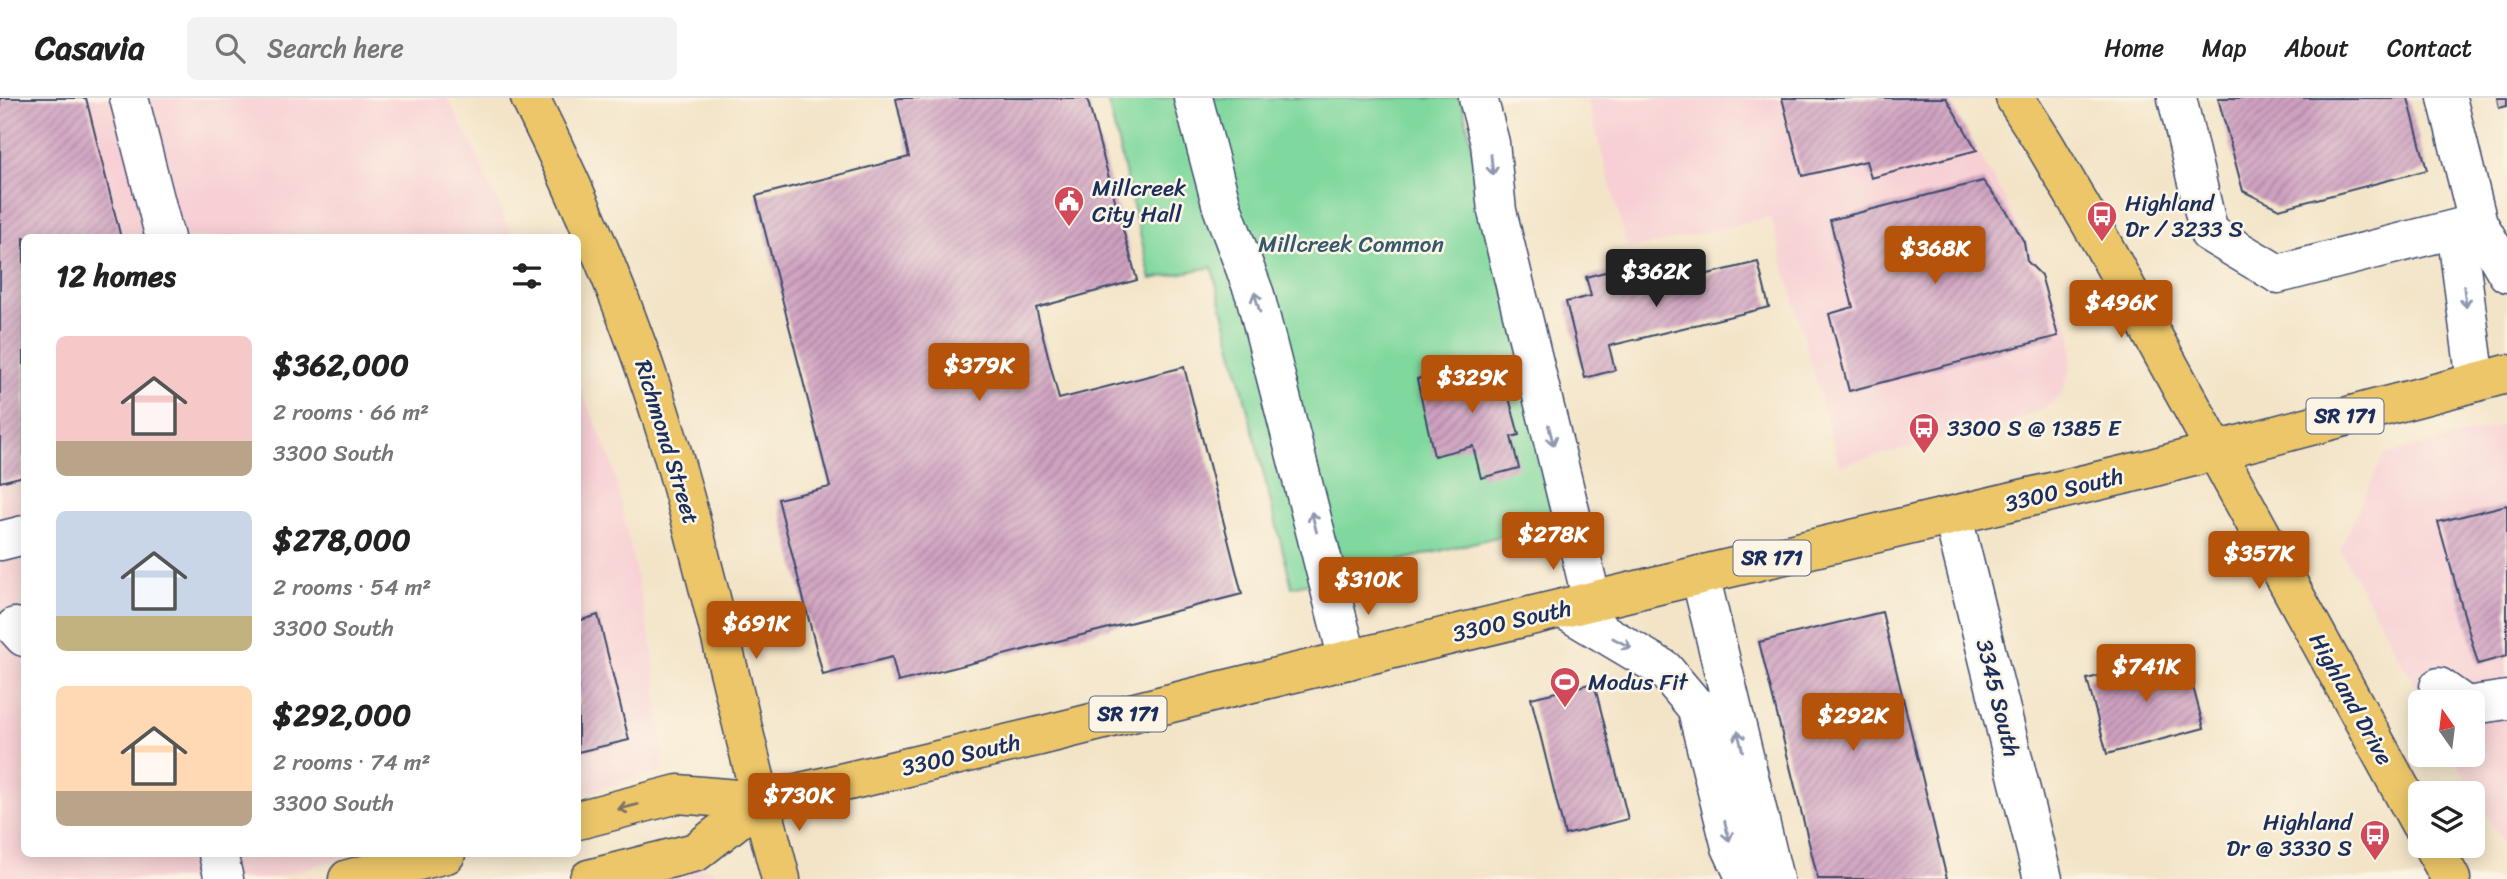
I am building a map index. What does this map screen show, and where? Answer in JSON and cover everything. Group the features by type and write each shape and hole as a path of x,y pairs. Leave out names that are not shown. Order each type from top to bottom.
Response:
{"main road":[{"name":"Richmond Street","path":"530,98 609,271 656,401 695,534 780,879"},
{"name":"Highland Drive","path":"2015,98 2102,243 2408,802"},
{"name":"3300 South","path":"581,819 678,794 761,801 1700,575 1953,517 2215,452 2491,378"},
{"name":"3300 South","path":"589,879 696,852 761,801"},
{"path":"357,869 428,857"},
{"path":"2439,858 2451,879"}],"street":[{"path":"129,98 163,234"},
{"path":"1193,98 1222,207 1255,295 1348,660"},
{"path":"1478,98 1490,143 1497,211 1577,605 1664,669 1696,707 1731,847 1746,879"},
{"path":"2177,98 2209,233 2278,274 2467,226"},
{"path":"2425,98 2462,160"},
{"path":"2447,98 2462,160 2467,226 2491,378"},
{"path":"2467,226 2507,274"},
{"name":"3345 South","path":"1953,517 2043,879"},
{"path":"1700,575 1774,879"},
{"path":"2485,704 2507,701"},
{"path":"219,857 224,879"}],"shaded area":[{"path":"0,98 447,98 469,139 511,234 21,234 21,857 348,857 267,879 0,879"},
{"path":"1587,98 1948,98 2069,325 2072,344 2070,369 2062,395 2042,409 2012,422 1839,465 1771,217 1628,250"},
{"path":"581,390 611,459 653,651 664,771 581,794"},
{"path":"2507,424 2507,852 2485,812 2485,781 2468,781 2460,767 2485,767 2485,690 2417,690 2340,550 2384,455"},
{"path":"692,864 724,875 726,879 636,879"}],"green space":[{"name":"Millcreek Common","path":"1107,98 1461,98 1558,522 1292,587 1212,267 1151,279"}],"building":[{"path":"0,98 86,98 120,234 21,234 21,477 0,482"},
{"path":"1087,98 1137,280 1036,308 1059,399 1184,367 1242,594 898,682 892,657 823,675 778,499 830,487 756,196 909,157 896,99"},
{"path":"1782,98 1946,98 1977,150 1871,178 1866,161 1802,176"},
{"path":"2218,98 2408,98 2427,170 2279,209 2243,191"},
{"path":"2497,98 2507,98 2507,106 2499,108"},
{"path":"1983,181 2008,213 2024,242 2027,261 2041,275 2058,336 1849,391 1829,314 1853,307 1830,220"},
{"path":"1758,262 1769,307 1609,346 1615,370 1585,378 1566,302 1591,296 1586,277 1631,265 1637,291"},
{"path":"1498,357 1519,435 1511,437 1519,468 1481,478 1473,446 1434,456 1417,379"},
{"path":"2507,505 2507,656 2478,664 2438,522"},
{"path":"1882,612 1947,879 1818,879 1759,642"},
{"path":"598,615 629,740 581,751 581,620"},
{"path":"2184,653 2204,728 2107,754 2087,679"},
{"path":"1594,683 1628,819 1565,835 1531,698"}],"place":[{"name":"Millcreek City Hall","path":"1069,228"},
{"name":"Highland Dr / 3233 S","path":"2102,243"},
{"name":"3300 S @ 1385 E","path":"1924,455"},
{"name":"Modus Fit","path":"1565,709"},
{"name":"Highland Dr @ 3330 S","path":"2375,862"}]}
